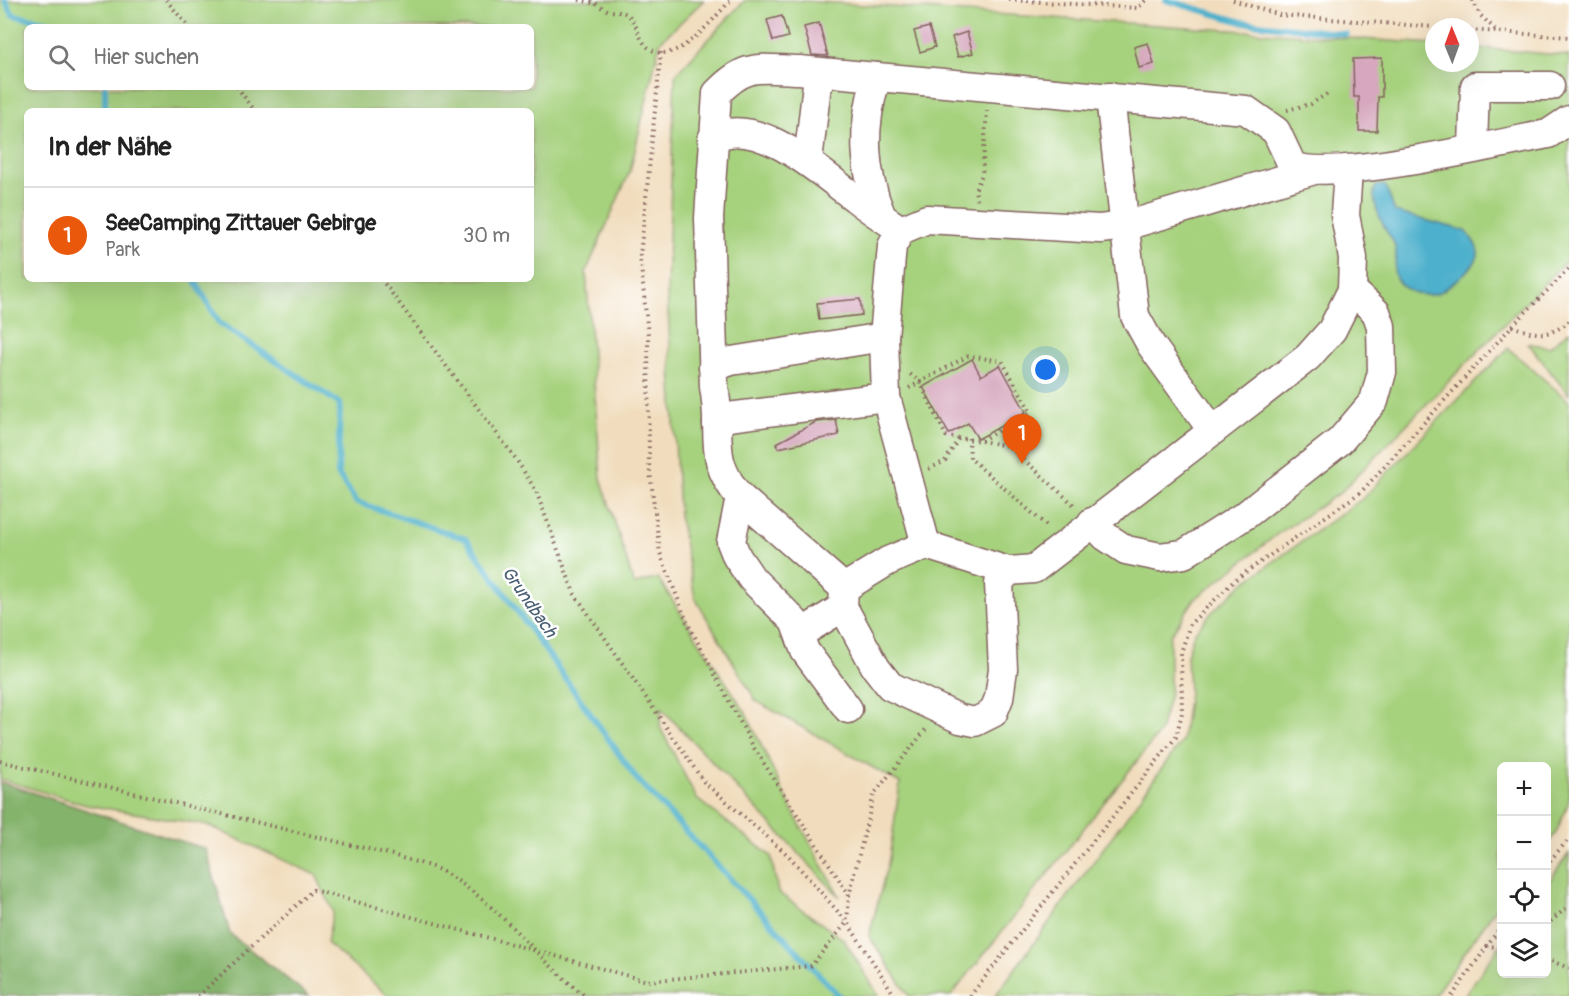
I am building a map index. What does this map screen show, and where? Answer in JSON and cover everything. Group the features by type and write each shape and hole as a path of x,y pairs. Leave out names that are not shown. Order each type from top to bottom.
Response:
{"lane":[{"path":"1008,571 999,583 1003,669 999,698 993,713 975,722 939,710 890,686 876,668 843,598 729,485 718,461 718,410 713,367 709,218 712,139 717,93 729,80 746,69 877,77 1246,110 1276,131 1292,165 1311,171"},
{"path":"808,161 817,84 828,73"},
{"path":"877,77 867,106 864,151 871,190 892,224 884,337 886,397 926,545"},
{"path":"1473,148 1474,86 1550,86"},
{"path":"1110,97 1135,316 1151,345 1212,430"},
{"path":"712,139 721,133 755,135 808,161 892,224 927,219 1100,229 1125,226 1311,171 1348,170 1548,134 1569,120"},
{"path":"800,634 888,561 926,545 1008,571 1034,569 1308,357 1332,330 1352,290 1353,258 1345,215 1348,170"},
{"path":"1092,522 1105,536 1126,550 1160,557 1184,554 1247,514 1340,441 1374,401 1393,330 1352,290"},
{"path":"713,367 731,361 884,337"},
{"path":"717,424 728,417 886,397"},
{"path":"740,497 731,542 736,557 753,579 794,621 805,651 848,709"}],"path":[{"path":"166,0 186,24"},
{"path":"579,0 596,4"},
{"path":"591,0 610,11 622,11 630,17 642,41 650,49 661,52 676,51 690,42 731,0"},
{"path":"1009,0 1138,8 1145,2"},
{"path":"1233,0 1279,15 1425,26"},
{"path":"1473,0 1480,15 1499,32"},
{"path":"1479,31 1569,37"},
{"path":"661,52 640,256 648,335 649,464 660,553 687,622 754,748 849,896"},
{"path":"981,222 975,190 982,175 987,129 986,86"},
{"path":"239,90 253,108"},
{"path":"1262,121 1283,111 1311,104 1328,93"},
{"path":"970,996 1176,738 1182,713 1181,653 1190,624 1236,579 1361,492 1512,326 1569,269"},
{"path":"383,282 516,459 536,491 574,593 704,782 789,856 847,922 895,996"},
{"path":"1512,326 1530,333 1550,334 1569,321"},
{"path":"886,397 969,357 1002,361 1031,412 980,441"},
{"path":"920,382 946,436 960,436 1010,446 1092,522"},
{"path":"909,483 945,461 960,436"},
{"path":"969,438 970,458 1067,543"},
{"path":"198,996 313,890 533,948 647,981 812,966 847,922 849,896 874,794 911,751 939,710"},
{"path":"0,761 393,855 444,872 491,907 585,996"},
{"path":"1551,859 1569,838"},
{"path":"1547,924 1569,906"},
{"path":"1452,996 1497,932"},
{"path":"1486,946 1497,947"},
{"path":"1551,961 1569,968"}],"green space":[{"path":"0,0 704,0 660,42 630,171 586,272 601,478 634,584 658,578 746,713 792,810 840,897 661,708 660,727 697,799 771,856 778,892 844,940 879,996 388,996 327,943 333,911 316,875 207,825 86,805 0,779"},
{"path":"745,0 792,0 1425,43 1425,72 1479,72 1479,48 1569,56 1569,258 1340,493 1280,532 1194,600 1170,636 1170,693 1160,732 951,996 909,996 869,936 889,859 900,783 756,701 695,598 679,515 667,292 675,75"},
{"path":"1569,331 1569,395 1528,343 1549,347"},
{"path":"1508,348 1569,401 1569,801 1556,833 1551,839 1551,762 1497,762 1497,907 1434,996 995,996 1182,741 1189,693 1187,655 1194,633 1210,614 1242,584 1362,499"},
{"path":"0,782 206,849 230,934 309,996 0,996"},
{"path":"1569,853 1569,996 1464,996 1497,950 1497,978 1551,978 1551,878"}],"water":[{"path":"1376,186 1386,186 1395,212 1466,231 1474,242 1478,252 1476,260 1466,272 1445,289 1434,294 1422,295 1410,291 1398,281 1394,270 1395,246 1381,220 1374,198"}],"building":[{"path":"782,16 788,37 773,41 767,20"},
{"path":"819,23 828,56 812,55 804,27"},
{"path":"929,27 935,47 920,52 914,31"},
{"path":"967,32 973,53 958,57 952,37"},
{"path":"1148,43 1154,64 1139,68 1134,47"},
{"path":"1382,58 1382,97 1378,97 1377,131 1359,131 1359,97 1354,97 1353,59"},
{"path":"860,299 862,315 819,320 817,303"},
{"path":"972,359 981,376 1000,365 1026,412 978,439 968,423 949,434 923,387"},
{"path":"836,420 839,435 778,448 777,443 816,422"}],"waterway":[{"name":"Grundbach","path":"5,0 13,15 59,24"},
{"path":"1166,0 1242,22 1346,34"},
{"name":"Grundbach","path":"105,90 105,108"},
{"name":"Grundbach","path":"196,282 219,323 340,404 338,474 356,502 466,539 636,778 839,996"}],"place":[{"name":"SeeCamping Zittauer Gebirge","path":"1022,464"}]}
